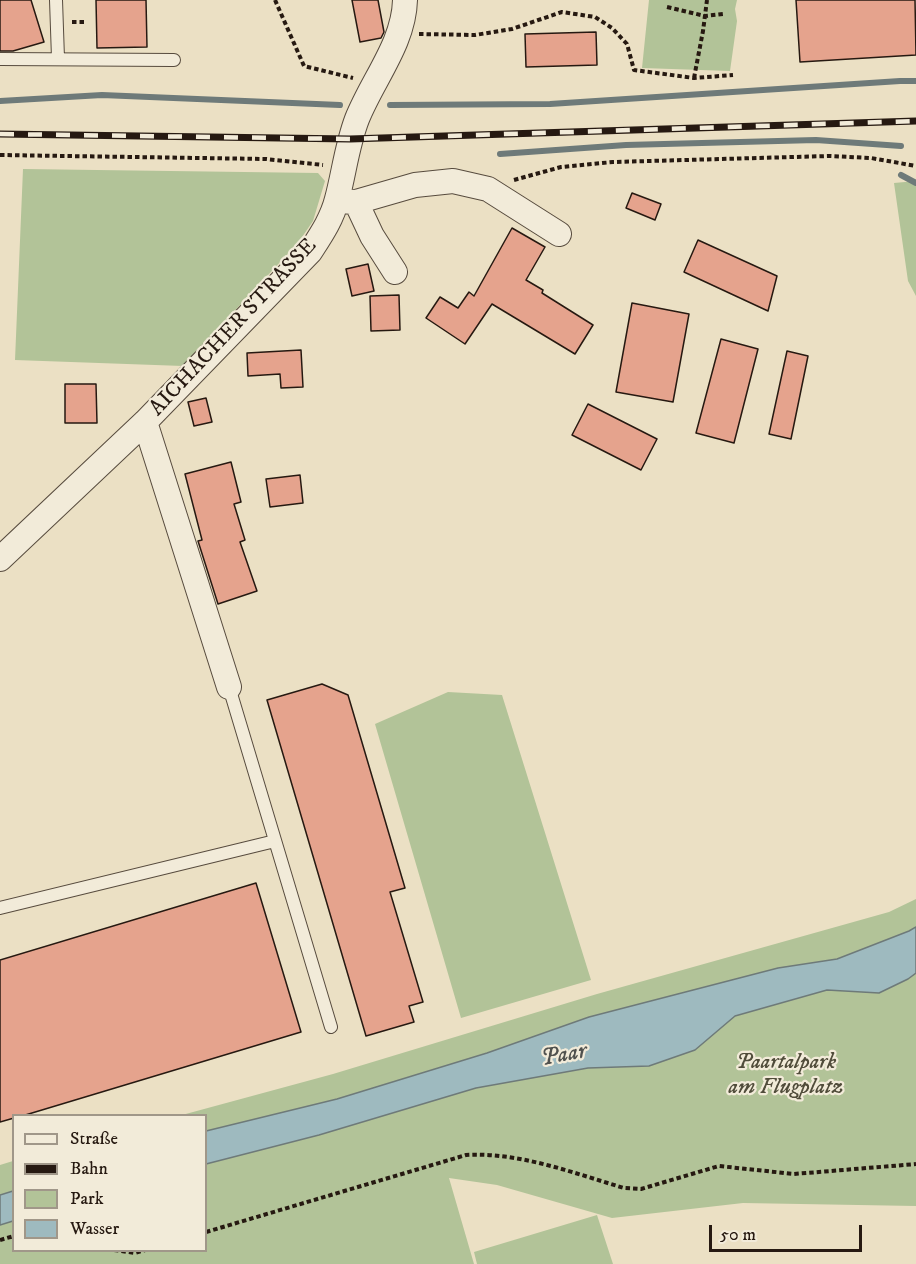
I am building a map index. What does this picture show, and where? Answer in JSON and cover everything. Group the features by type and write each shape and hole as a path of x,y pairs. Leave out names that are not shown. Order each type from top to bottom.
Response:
{"street":[{"name":"AICHACHER STRASSE","path":"0,559 145,422 310,252 347,201 343,170 357,118 401,30 405,0"},
{"path":"396,272 347,201 415,185 453,181 488,189 559,234"},
{"name":"AICHACHER STRASSE","path":"145,422 228,687"}],"lane":[{"path":"56,0 58,58"},
{"path":"0,59 174,60"},
{"path":"228,687 331,1027"},
{"path":"0,908 275,840"}],"path":[{"path":"275,0 304,66 375,83"},
{"path":"694,78 707,0"},
{"path":"667,7 705,16 723,14"},
{"path":"401,30 426,35 475,35 512,28 562,12 595,17 612,28 627,44 634,70 694,78 733,75"},
{"path":"0,154 266,159 315,162 343,170"},
{"path":"488,189 561,167 613,162 830,156 871,158 916,166"},
{"path":"207,1232 466,1155 514,1156 624,1188 641,1189 719,1166 794,1174 916,1164"},
{"path":"124,1252 140,1252"}],"green space":[{"path":"649,0 737,0 735,9 737,21 730,71 642,68"},
{"path":"23,169 318,173 325,181 313,221 298,243 183,366 15,360"},
{"path":"916,181 916,296 908,281 894,183"},
{"path":"448,692 502,695 591,980 461,1018 375,724"},
{"name":"Paartalpark am Flugplatz","path":"916,899 916,1206 743,1203 612,1218 497,1185 449,1178 474,1264 0,1264 0,1165 12,1161 12,1252 207,1252 207,1114 186,1114 333,1074 597,994 889,912"},
{"path":"597,1215 613,1264 477,1264 474,1252"}],"water":[{"name":"Paar","path":"916,927 916,973 879,993 827,990 735,1016 695,1050 649,1066 588,1068 476,1088 319,1135 207,1164 207,1131 337,1099 487,1053 589,1017 778,968 837,959"},
{"path":"12,1191 12,1221 0,1225 0,1195"}],"building":[{"path":"0,0 31,0 44,42 13,51 0,51"},
{"path":"96,0 146,0 147,47 97,48"},
{"path":"352,0 378,0 384,32 381,38 360,42"},
{"path":"796,0 915,0 916,55 800,62"},
{"path":"596,32 597,65 526,67 525,34"},
{"path":"632,193 661,204 655,220 626,208"},
{"path":"512,228 545,247 526,280 543,290 542,293 593,325 575,354 492,304 465,344 426,318 440,297 458,308 469,292 474,296"},
{"path":"698,240 777,276 768,311 684,272"},
{"path":"368,264 374,291 352,296 346,269"},
{"path":"399,295 400,330 371,331 370,296"},
{"path":"632,303 689,314 673,402 616,392"},
{"path":"721,339 758,349 734,443 696,433"},
{"path":"301,350 303,387 281,388 280,374 248,376 247,353"},
{"path":"787,351 808,356 791,439 769,434"},
{"path":"65,384 96,384 97,423 65,423"},
{"path":"206,398 212,422 194,426 188,402"},
{"path":"588,404 657,439 641,470 572,435"},
{"path":"231,462 241,502 234,504 245,540 240,542 257,591 218,604 198,541 202,540 185,474"},
{"path":"300,475 303,503 270,507 266,479"},
{"path":"322,684 348,695 405,888 390,892 423,1002 409,1006 414,1022 366,1036 267,700"},
{"path":"256,883 301,1032 29,1114 12,1114 12,1119 0,1122 0,960"}],"waterway":[{"path":"390,105 550,104 916,81"},
{"path":"0,101 102,95 340,105"},
{"path":"500,154 626,145 816,140 901,146"},
{"path":"901,175 916,183"}],"railway":[{"path":"0,134 350,139 916,121"}]}
